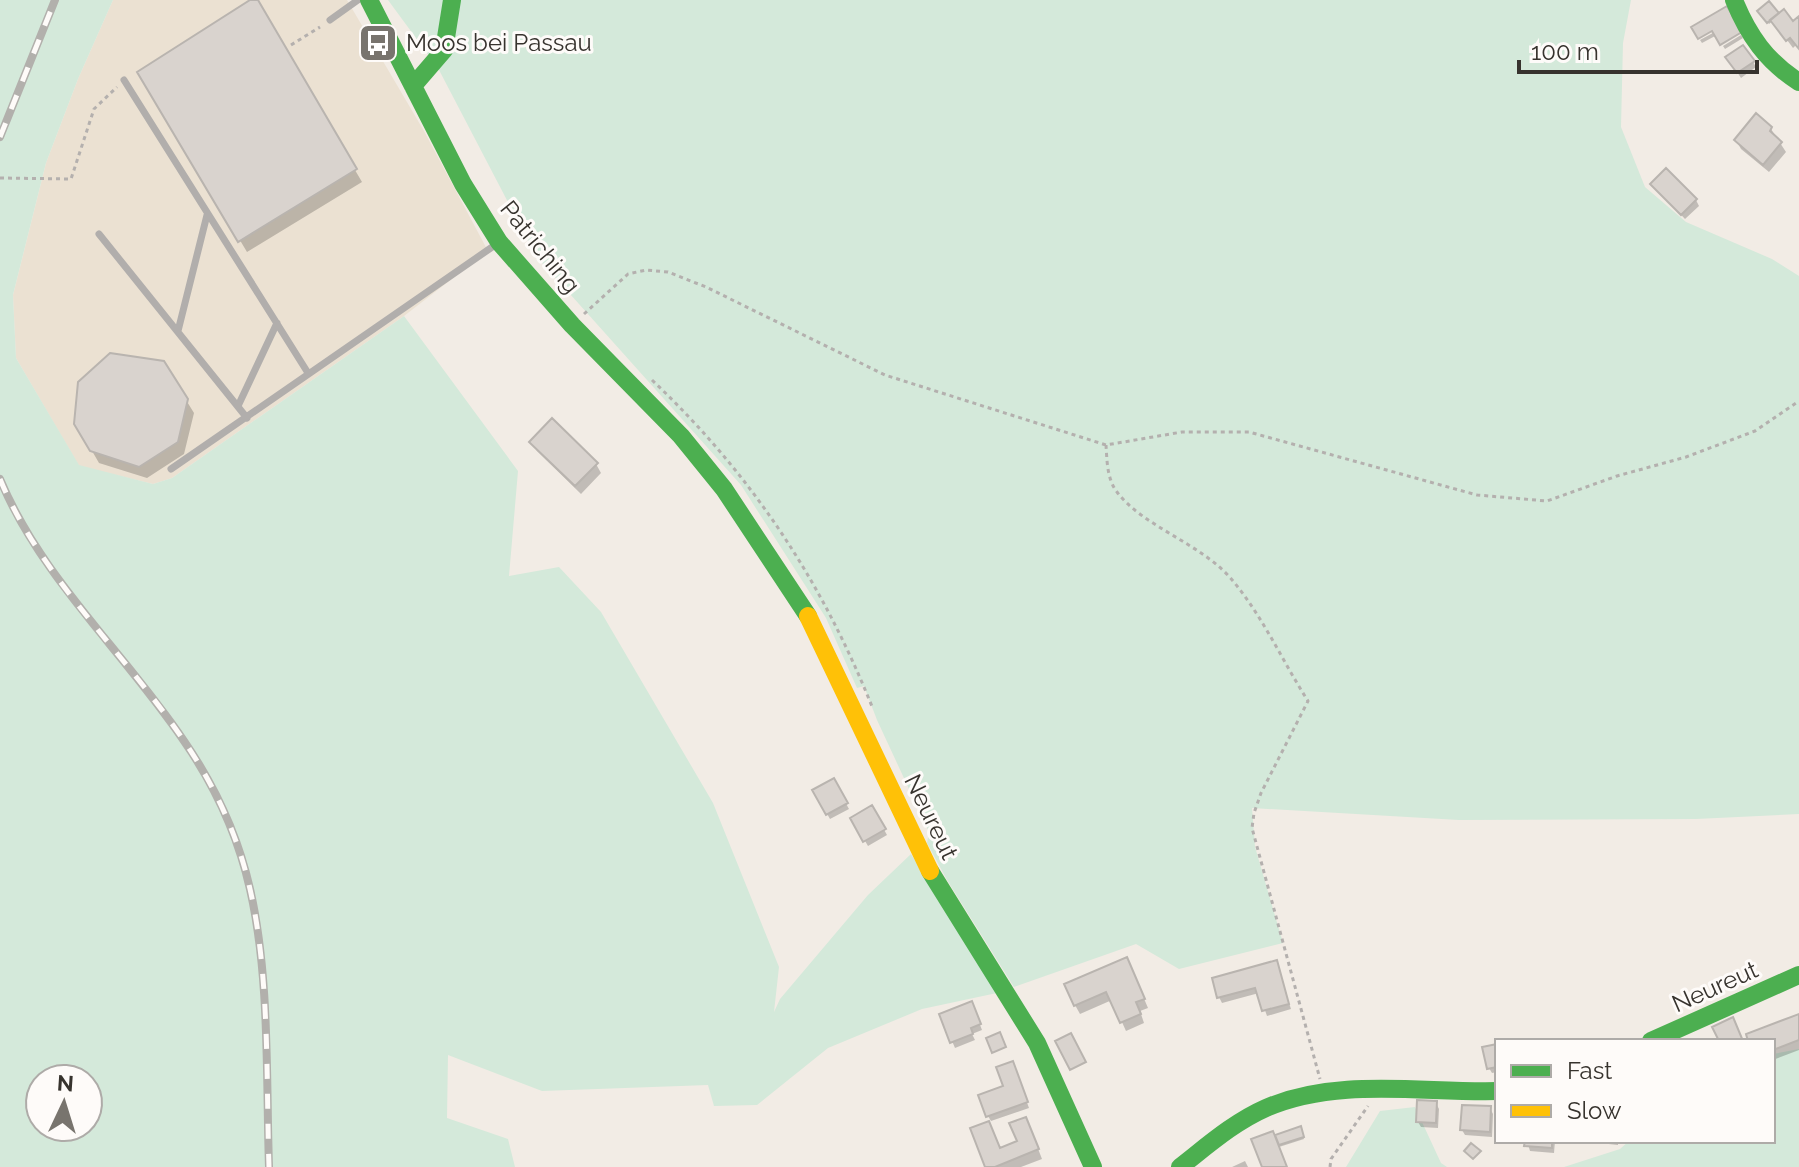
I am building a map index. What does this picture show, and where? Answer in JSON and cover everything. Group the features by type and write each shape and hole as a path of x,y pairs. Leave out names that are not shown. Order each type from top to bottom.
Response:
{"street":[{"name":"Patriching","path":"369,0 463,184 499,242 572,325 681,436 724,489"},
{"path":"413,86 444,50 452,0"},
{"path":"1734,0 1755,44 1781,72 1799,82"},
{"name":"Neureut","path":"724,489 811,621 935,881 1037,1043 1093,1167"},
{"name":"Neureut","path":"1655,1039 1799,975"},
{"path":"1180,1167 1265,1108 1304,1095 1495,1091"}],"lane":[{"path":"330,20 358,0"},
{"path":"124,80 308,373"},
{"path":"178,331 207,215"},
{"path":"99,234 247,418"},
{"path":"171,469 499,242"},
{"path":"238,406 277,323"}],"path":[{"path":"291,45 330,20"},
{"path":"0,178 71,179 94,109 124,80"},
{"path":"572,325 628,274 646,270 668,272 706,287 885,375 1106,445 1182,432 1249,432 1477,495 1547,501 1617,476 1686,457 1755,431 1799,401"},
{"path":"1106,445 1109,473 1117,492 1132,506 1201,551 1233,580 1308,701 1261,793 1252,828 1324,1093"},
{"path":"1330,1167 1331,1159 1378,1092"}],"shaded area":[{"path":"113,0 347,0 424,131 488,251 404,316 172,478 153,484 79,466 16,358 13,295 46,163"}],"green space":[{"path":"0,0 113,0 46,163 13,295 16,358 79,465 153,484 172,478 404,316 518,471 509,576 559,567 601,612 713,803 779,967 774,1012 780,999 868,895 911,854 997,993 922,1009 828,1048 757,1105 714,1106 708,1085 542,1091 448,1055 447,1118 508,1139 515,1167 0,1167"},
{"path":"388,0 1631,0 1623,43 1621,127 1645,187 1686,222 1772,259 1799,276 1799,814 1696,819 1459,820 1252,808 1255,847 1283,943 1179,969 1136,944 1014,987 927,843 929,832 864,686 857,688 826,618 741,485 536,256 438,68"},
{"path":"1799,1049 1799,1167 1564,1167 1620,1149 1627,1143 1775,1143 1775,1054"},
{"path":"1415,1107 1441,1163 1447,1167 1346,1167 1380,1111"}],"building":[{"path":"250,0 258,0 357,169 238,242 137,72"},
{"path":"1769,1 1779,13 1767,23 1757,11"},
{"path":"1727,6 1742,32 1720,45 1712,31 1698,39 1691,27"},
{"path":"1784,9 1793,21 1799,16 1799,49 1790,38 1786,41 1770,20"},
{"path":"1743,45 1755,61 1737,73 1725,57"},
{"path":"1756,113 1772,127 1770,131 1782,142 1763,165 1734,140"},
{"path":"1666,168 1697,199 1681,215 1650,184"},
{"path":"110,353 164,361 188,399 178,442 139,467 90,451 74,424 78,382"},
{"path":"552,418 598,463 575,486 529,442"},
{"path":"834,778 848,803 826,815 812,790"},
{"path":"872,805 886,829 863,842 850,818"},
{"path":"1127,957 1145,999 1136,1002 1141,1014 1120,1023 1106,992 1074,1006 1064,984"},
{"path":"1277,960 1289,1004 1262,1011 1255,988 1217,998 1212,978"},
{"path":"972,1001 981,1024 971,1028 973,1034 950,1043 939,1014"},
{"path":"1799,1014 1799,1040 1775,1049 1775,1039 1747,1039 1746,1034"},
{"path":"1733,1017 1742,1039 1718,1039 1712,1027"},
{"path":"1000,1032 1006,1047 992,1053 986,1038"},
{"path":"1071,1033 1086,1062 1070,1070 1055,1041"},
{"path":"1495,1044 1495,1067 1487,1069 1482,1047"},
{"path":"1013,1061 1028,1102 986,1117 978,1095 1003,1086 996,1067"},
{"path":"1417,1100 1437,1101 1436,1123 1416,1122"},
{"path":"1462,1105 1491,1106 1490,1132 1460,1130"},
{"path":"1026,1117 1039,1149 995,1167 985,1167 970,1128 989,1121 1000,1148 1017,1141 1009,1123"},
{"path":"1301,1126 1304,1137 1279,1145 1275,1135"},
{"path":"1273,1131 1287,1167 1262,1167 1251,1139"},
{"path":"1471,1143 1481,1151 1473,1159 1464,1151"},
{"path":"1525,1143 1552,1143 1552,1148 1524,1146"}],"railway":[{"path":"0,137 55,0"},
{"path":"0,479 17,515 61,582 184,741 206,776 232,831 250,889 261,957 269,1167"}],"traffic: fast":[{"path":"369,0 463,184 499,242 572,325 681,436 724,489 808,616"},
{"path":"413,86 444,50 452,0"},
{"path":"1734,0 1760,47 1777,66 1799,82"},
{"path":"930,871 1037,1043 1093,1167"},
{"path":"1655,1039 1799,975"},
{"path":"1180,1167 1243,1120 1293,1098 1351,1090 1495,1091"}],"traffic: slow":[{"path":"808,616 930,871"}],"place":[{"name":"Moos bei Passau","path":"378,43"}]}
